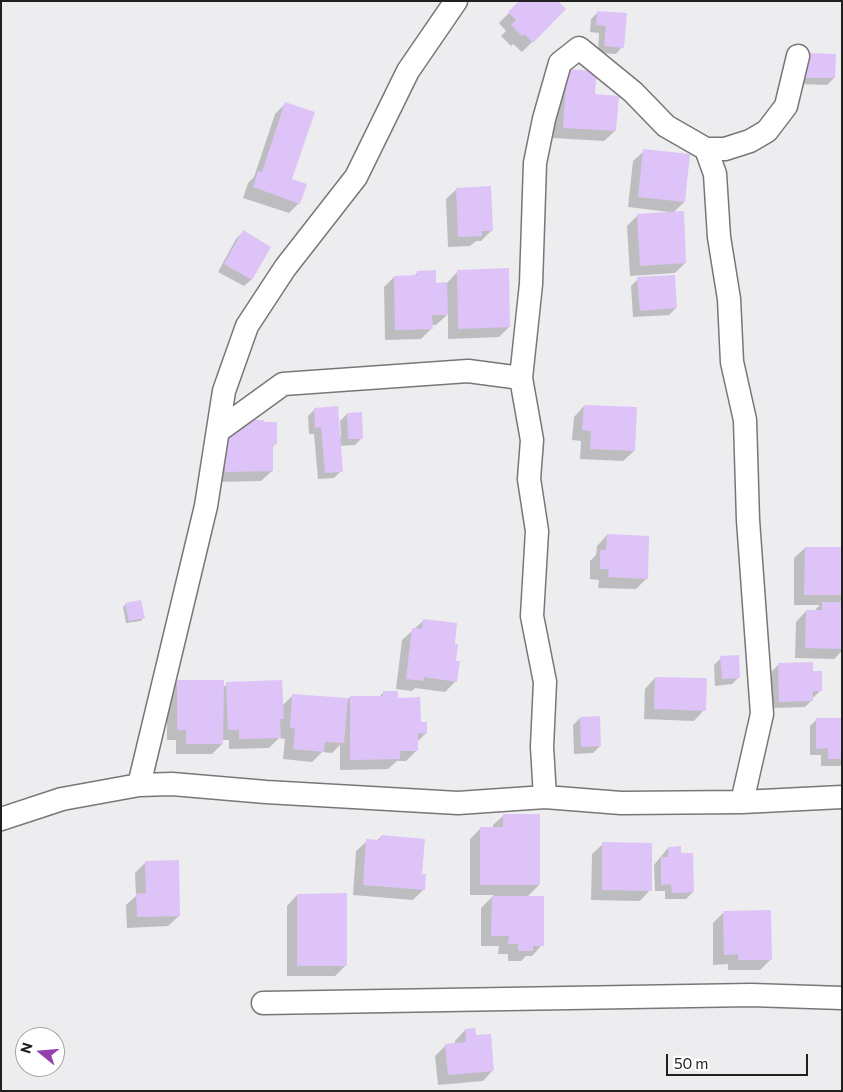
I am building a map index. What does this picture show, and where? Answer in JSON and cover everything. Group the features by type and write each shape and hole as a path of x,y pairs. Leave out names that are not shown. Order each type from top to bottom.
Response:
{"street":[{"path":"139,785 206,506 224,391 247,326 285,268 356,177 408,71 456,1"},
{"path":"545,797 542,747 545,682 532,616 537,531 529,479 532,440 522,378 531,284 535,163 544,119 560,63 579,48 633,92 666,126 706,149 725,149 750,141 767,131 786,106 798,56"},
{"path":"706,149 715,174 719,237 729,300 732,362 745,420 748,520 762,714 742,802"},
{"path":"218,431 283,384 468,371 522,378"},
{"path":"1,818 62,799 139,785 172,784 266,792 458,803 545,797 621,803 742,802 842,797"},
{"path":"263,1003 751,996 842,998"}],"building":[{"path":"519,1 558,1 566,9 533,43 524,34 522,36 511,25 516,20 508,12"},
{"path":"597,11 627,13 624,48 604,46 606,26 596,25"},
{"path":"804,53 836,54 835,78 804,78"},
{"path":"567,69 597,71 595,94 619,96 616,131 563,128"},
{"path":"285,102 315,112 292,179 307,184 300,204 253,187 258,171 262,172"},
{"path":"643,149 690,154 685,202 638,197"},
{"path":"491,186 493,231 482,231 482,236 458,237 456,188"},
{"path":"684,211 686,263 640,266 637,214"},
{"path":"243,230 271,247 252,280 224,264"},
{"path":"509,268 510,327 458,329 457,270"},
{"path":"436,270 436,283 447,282 448,315 432,315 433,329 395,330 394,276 417,275 417,271"},
{"path":"675,275 677,308 640,311 637,277"},
{"path":"584,405 637,407 635,451 590,449 591,431 582,430"},
{"path":"338,406 343,472 325,473 321,427 315,428 314,408"},
{"path":"362,412 363,439 348,439 347,413"},
{"path":"237,420 277,422 277,444 273,444 273,471 225,472 225,433 237,433"},
{"path":"607,534 649,536 648,579 608,577 609,569 600,569 600,550 606,550"},
{"path":"805,547 842,547 842,595 804,595"},
{"path":"141,600 145,618 129,621 125,603"},
{"path":"822,602 842,602 842,649 805,648 806,610 822,610"},
{"path":"423,619 457,623 455,644 458,644 456,661 460,661 457,682 424,677 424,681 406,679 412,628 422,629"},
{"path":"739,655 740,678 722,679 720,656"},
{"path":"813,662 813,671 822,671 822,691 813,691 813,701 779,702 778,663"},
{"path":"655,677 707,678 706,711 654,709"},
{"path":"177,680 224,680 223,744 186,744 186,730 177,730"},
{"path":"282,680 284,719 280,719 281,738 239,739 239,730 228,730 226,682"},
{"path":"383,691 398,691 398,698 420,697 421,722 427,722 427,734 418,733 418,751 400,751 400,759 350,760 350,696 383,696"},
{"path":"292,694 348,698 344,743 325,742 324,752 293,749 295,728 290,728"},
{"path":"600,716 601,746 581,747 580,717"},
{"path":"816,718 842,718 842,759 828,759 828,748 816,749"},
{"path":"503,814 540,814 540,885 480,885 480,827 503,827"},
{"path":"381,835 425,839 422,874 426,874 425,890 363,885 366,839 380,840"},
{"path":"602,842 652,843 652,891 602,890"},
{"path":"681,846 681,853 693,853 694,892 672,893 671,884 661,885 661,857 668,857 668,847"},
{"path":"179,860 180,916 137,917 136,894 146,893 145,861"},
{"path":"347,893 347,966 297,966 297,894"},
{"path":"492,896 544,896 544,946 533,946 533,951 518,951 518,944 508,944 509,936 491,936"},
{"path":"771,910 772,960 738,960 738,954 724,955 723,911"},
{"path":"475,1028 476,1035 491,1034 494,1071 448,1075 445,1044 466,1042 465,1029"}]}
